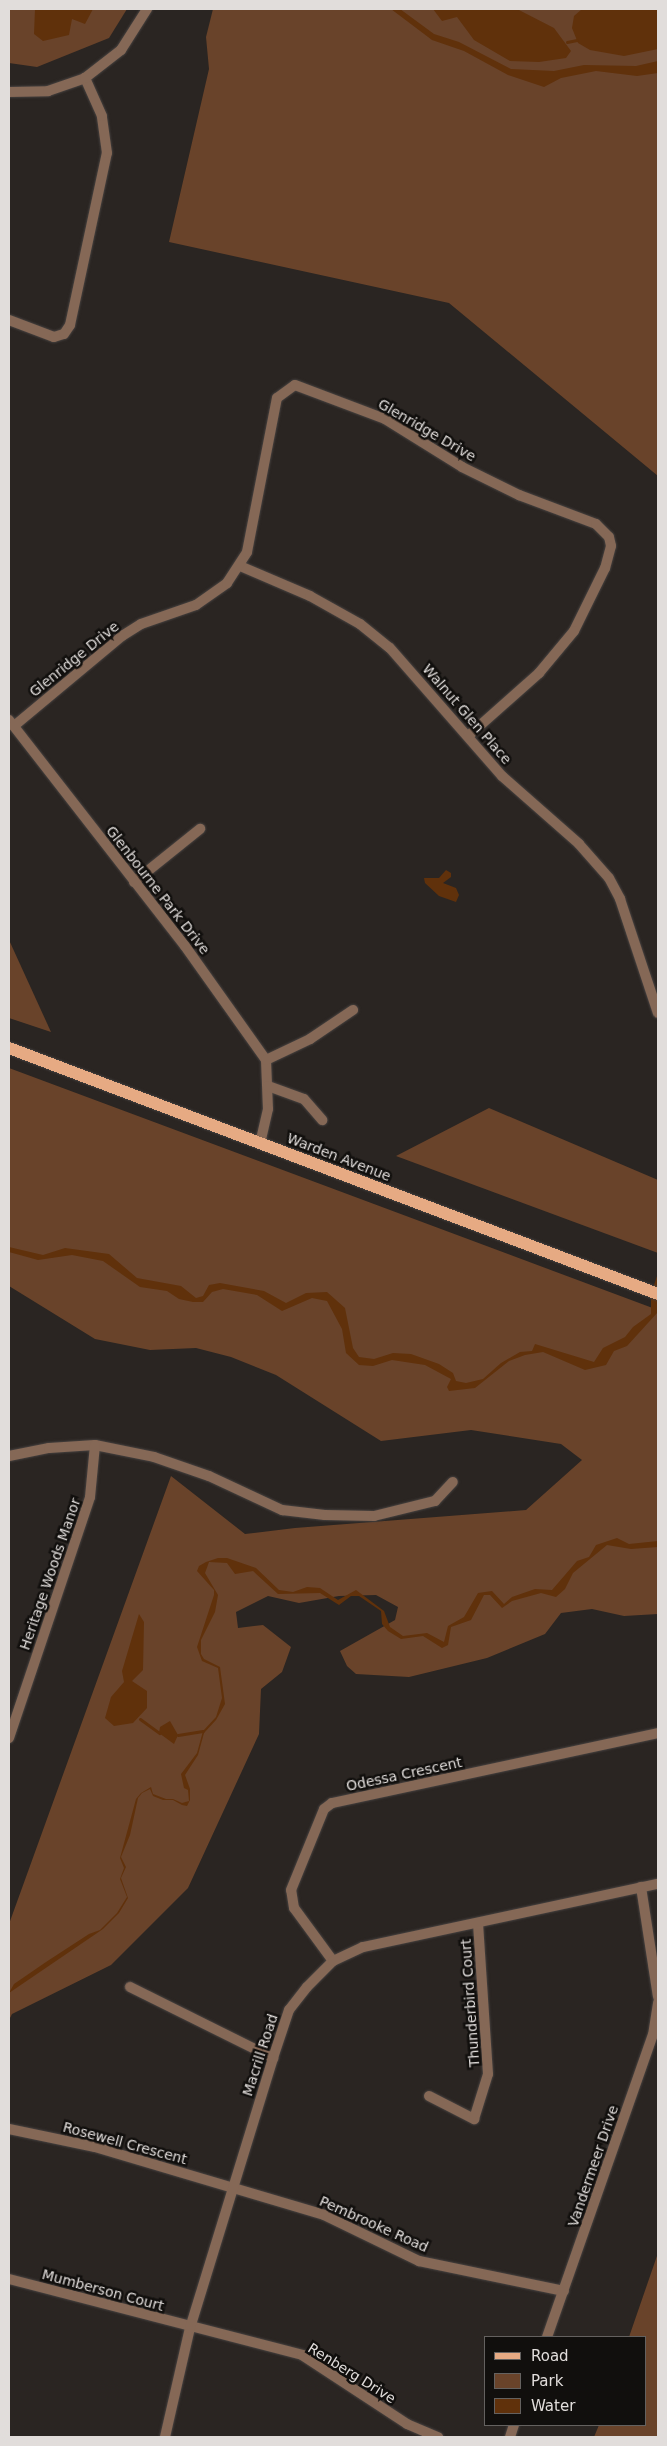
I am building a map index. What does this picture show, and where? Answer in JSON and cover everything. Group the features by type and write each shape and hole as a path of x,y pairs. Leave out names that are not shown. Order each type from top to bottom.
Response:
{"main road":[{"name":"Warden Avenue","path":"9,1048 658,1294"}],"street":[{"path":"9,92 48,91 85,78 121,50 147,9"},
{"path":"9,320 54,337 64,334 70,325 107,154 102,116 85,78"},
{"name":"Glenridge Drive","path":"11,723 122,636 141,624 203,601 227,583 240,566 255,520 277,398 295,385 385,419 462,467 519,495 596,524 609,537 611,546 596,591 574,631 539,673 468,736"},
{"name":"Walnut Glen Place","path":"240,566 310,596 360,624 390,648 502,776 579,844 609,878 620,899 658,1013"},
{"name":"Glenbourne Park Drive","path":"11,723 185,946 266,1060"},
{"path":"134,882 200,829"},
{"path":"260,1144 268,1120 266,1060 310,1039 353,1010"},
{"path":"268,1086 304,1098 322,1120"},
{"path":"9,1456 49,1448 95,1445 154,1457 209,1476 282,1510 325,1515 374,1516 435,1501 453,1482"},
{"name":"Heritage Woods Manor","path":"9,1738 90,1497 95,1445"},
{"name":"Odessa Crescent","path":"333,1961 294,1908 291,1890 324,1809 332,1803 658,1733"},
{"name":"Macrill Road","path":"165,2437 190,2328 289,2010 333,1961 363,1947 658,1884"},
{"path":"641,1887 658,1997"},
{"name":"Thunderbird Court","path":"429,2096 474,2118 488,2074 478,1923"},
{"path":"130,1987 273,2058"},
{"name":"Vandermeer Drive","path":"547,2336 653,2035 658,2002"},
{"name":"Rosewell Crescent","path":"9,2129 95,2147 233,2187"},
{"name":"Pembrooke Road","path":"233,2187 324,2215 419,2261 564,2291"},
{"name":"Mumberson Court","path":"9,2279 190,2328"},
{"name":"Renberg Drive","path":"190,2328 302,2356 408,2424 438,2437"}],"green space":[{"path":"9,9 127,9 109,38 37,67 9,63"},
{"path":"213,9 658,9 658,476 449,303 169,242 209,69 206,37"},
{"path":"9,940 51,1032 9,1018"},
{"path":"9,1068 658,1310 658,1614 624,1616 592,1609 561,1613 545,1634 487,1658 409,1677 356,1674 347,1666 340,1651 395,1620 398,1607 376,1595 339,1596 299,1603 268,1596 236,1612 238,1628 263,1625 291,1647 282,1672 261,1689 259,1734 188,1888 111,1965 12,2014 9,2020 9,1924 171,1476 245,1534 295,1528 526,1510 582,1460 561,1444 471,1430 381,1441 276,1375 231,1357 196,1348 150,1350 95,1339 9,1286"},
{"path":"489,1108 658,1180 658,1253 396,1156"},
{"path":"658,2253 658,2437 594,2437 599,2426 647,2426 647,2336 629,2336"}],"water":[{"path":"35,9 93,9 85,24 72,19 69,35 43,41 34,34"},
{"path":"391,9 400,9 434,34 459,42 511,69 554,71 584,65 636,66 658,61 658,73 637,76 596,71 561,78 544,87 508,75 464,51 432,40"},
{"path":"433,9 517,9 554,28 571,51 566,58 539,62 510,61 474,40 457,17 442,21"},
{"path":"582,9 658,9 658,49 624,56 590,50 578,43 572,28 574,16"},
{"path":"446,870 451,873 451,877 443,883 456,888 459,895 456,902 439,896 425,883 424,878 439,878"},
{"path":"9,1247 43,1255 65,1248 109,1254 137,1278 181,1286 196,1298 203,1296 209,1285 220,1283 264,1291 286,1303 306,1293 327,1292 345,1308 353,1348 359,1357 374,1359 393,1353 411,1354 439,1364 453,1373 456,1381 466,1383 483,1379 501,1363 520,1352 532,1351 535,1344 594,1362 603,1348 625,1337 633,1327 651,1314 651,1294 658,1273 658,1312 627,1346 614,1351 606,1365 585,1370 543,1352 525,1355 509,1361 475,1388 449,1391 447,1387 451,1379 425,1365 392,1360 373,1366 359,1365 346,1353 342,1329 327,1301 312,1298 282,1311 257,1295 223,1289 212,1292 203,1302 193,1302 179,1299 167,1291 140,1287 103,1261 72,1255 38,1260 9,1252"},
{"path":"617,1538 629,1544 658,1541 658,1547 631,1549 607,1545 573,1573 565,1589 556,1597 541,1593 512,1601 502,1608 490,1595 484,1595 471,1620 451,1627 448,1645 442,1648 423,1636 401,1639 388,1631 382,1624 381,1611 359,1596 351,1596 339,1605 320,1593 278,1594 253,1571 235,1574 227,1563 209,1562 205,1573 218,1595 215,1612 201,1640 201,1654 204,1659 220,1667 225,1704 216,1720 204,1733 198,1755 185,1775 190,1789 190,1800 187,1806 173,1800 163,1800 153,1796 150,1789 142,1793 138,1798 130,1835 121,1857 126,1867 121,1878 128,1898 119,1913 103,1929 9,1993 14,1984 89,1934 100,1930 117,1913 127,1897 120,1879 124,1868 120,1858 136,1799 141,1793 151,1787 153,1794 166,1799 173,1799 182,1803 189,1801 188,1790 184,1788 181,1774 197,1753 203,1731 216,1717 222,1698 218,1668 202,1661 197,1647 214,1595 214,1590 197,1571 199,1566 218,1558 227,1558 256,1568 279,1590 293,1592 307,1587 320,1588 338,1600 356,1590 384,1611 390,1627 403,1636 427,1633 444,1642 448,1626 464,1617 478,1593 492,1591 504,1604 512,1597 535,1589 552,1590 577,1561 589,1557 596,1545"},
{"path":"139,1614 144,1622 143,1670 132,1681 147,1691 147,1708 133,1723 114,1726 105,1718 111,1697 124,1682 122,1671"},
{"path":"170,1721 178,1735 174,1744 159,1733 160,1727"}],"waterway":[{"path":"567,42 577,40"},
{"path":"140,1719 159,1733"},
{"path":"178,1735 203,1731"}]}
